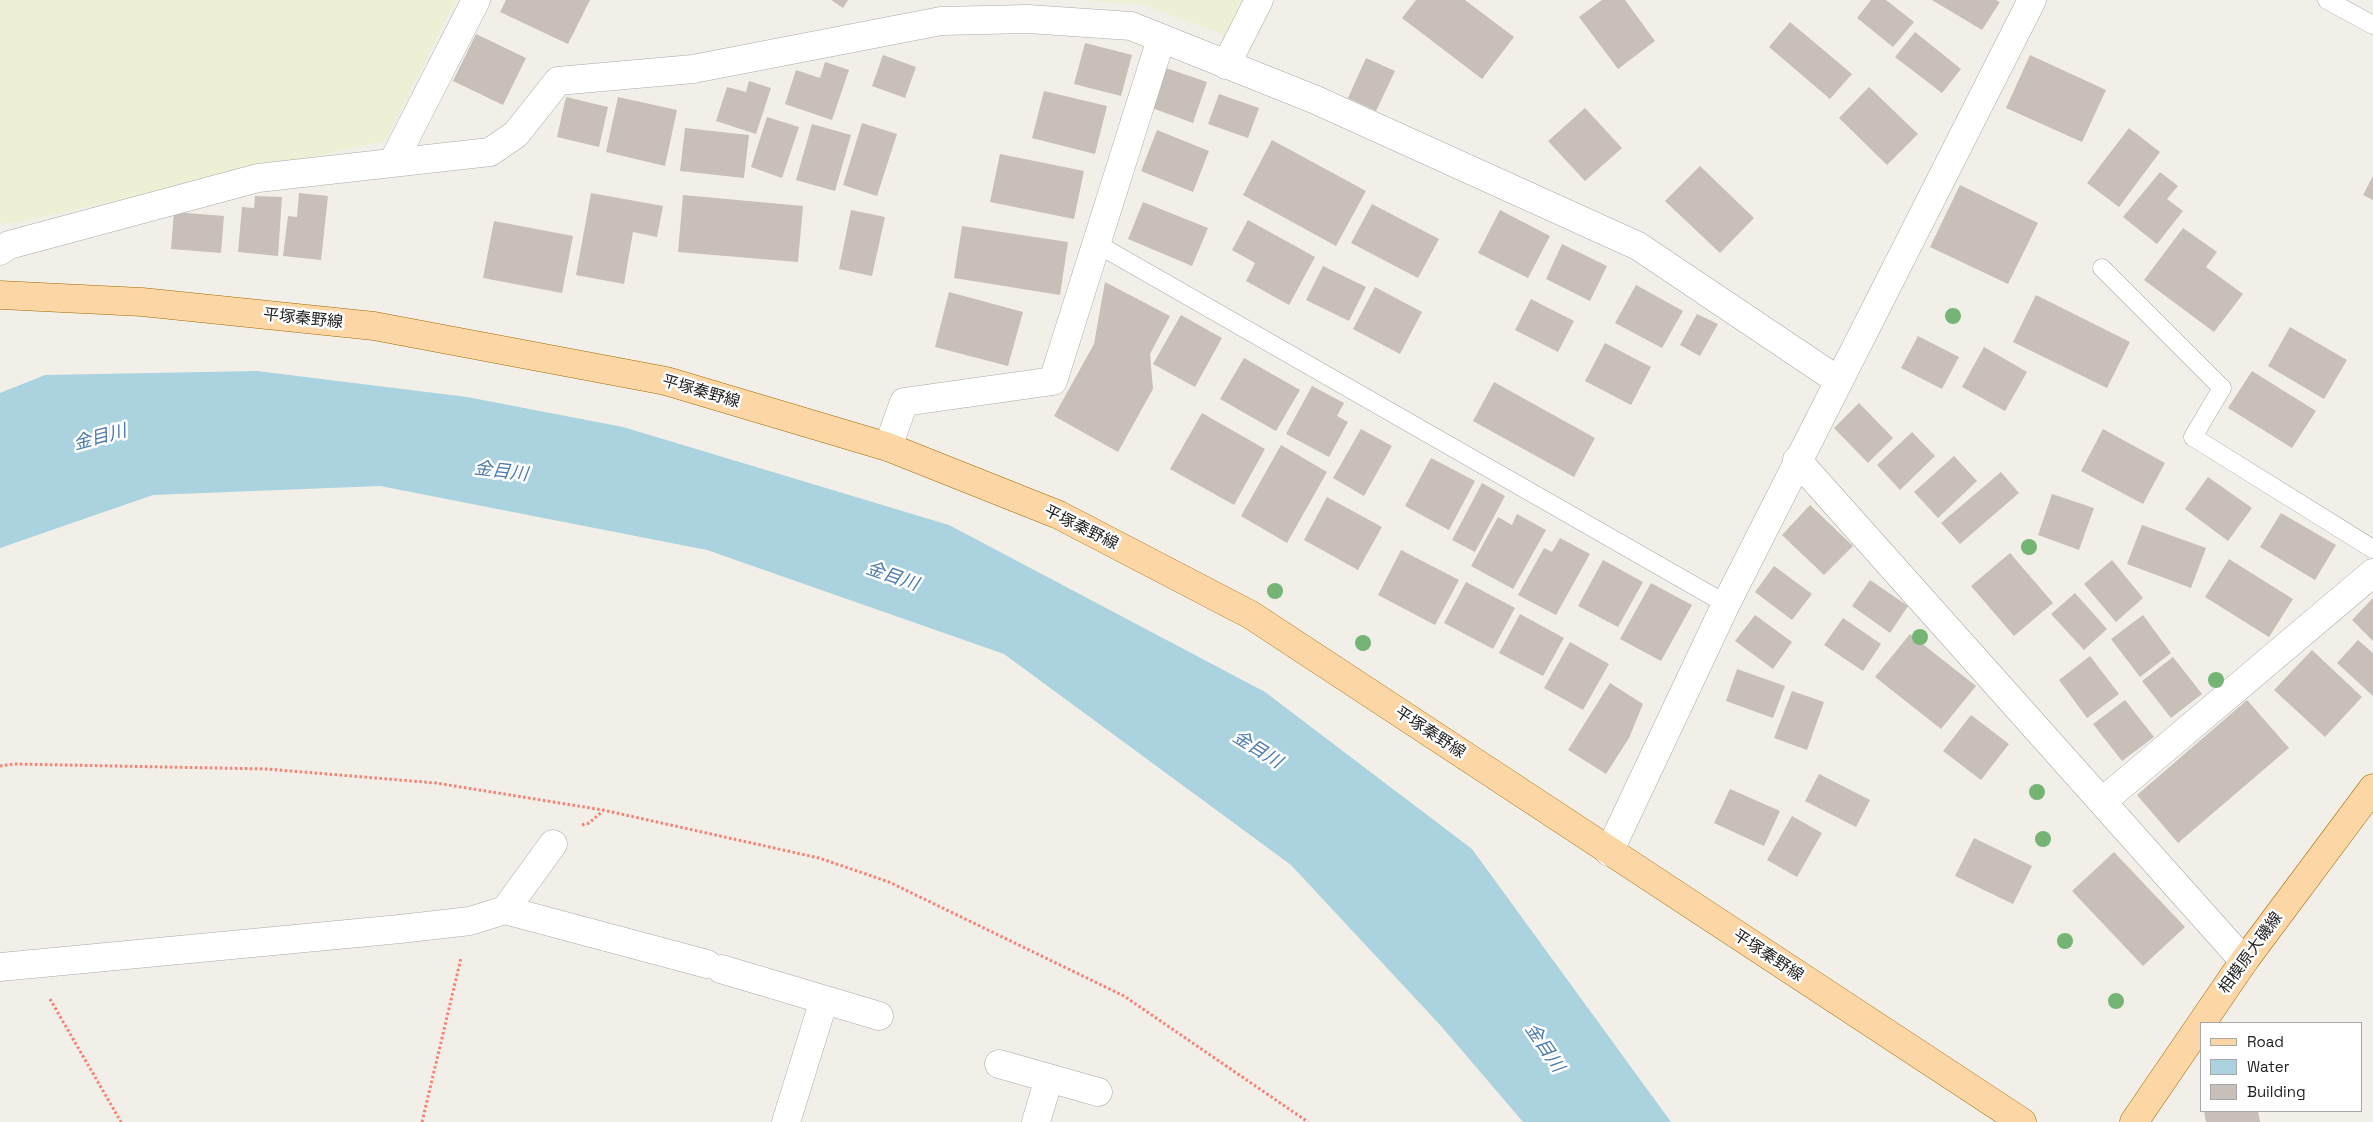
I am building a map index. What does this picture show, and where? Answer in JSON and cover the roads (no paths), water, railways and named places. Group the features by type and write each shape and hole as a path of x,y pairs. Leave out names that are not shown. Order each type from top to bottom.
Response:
{"main road":[{"name":"平塚秦野線","path":"0,295 142,302 374,326 666,381 888,447 1059,515 1251,616 2022,1122"},
{"name":"相模原大磯線","path":"2202,1022 2244,961 2373,788"},
{"name":"相模原大磯線","path":"2134,1122 2200,1025"}],"street":[{"path":"393,162 476,0"},
{"path":"1226,65 1259,0"},
{"path":"1609,852 1726,604 1797,460 2032,0"},
{"path":"0,251 9,245 258,178 490,152 516,134 558,82 692,69 941,21 1028,19 1131,26 1316,100 1638,246 1839,381"},
{"path":"888,447 904,402 1053,381 1161,39"},
{"path":"1797,460 2244,961"},
{"path":"2103,801 2373,573"},
{"path":"505,910 553,844"},
{"path":"0,967 470,920 505,910 714,967 879,1016"},
{"path":"786,1122 824,1000"},
{"path":"999,1064 1098,1092"},
{"path":"1036,1122 1049,1078"}],"lane":[{"path":"2327,0 2373,25"},
{"path":"1097,244 1726,604"},
{"path":"2102,268 2222,388 2193,437 2373,550"}],"water":[{"name":"金目川","path":"257,371 467,397 623,427 949,525 1265,692 1472,849 1671,1122 1523,1122 1441,1026 1291,865 1004,654 707,550 380,486 153,495 0,548 0,393 45,375"}]}
